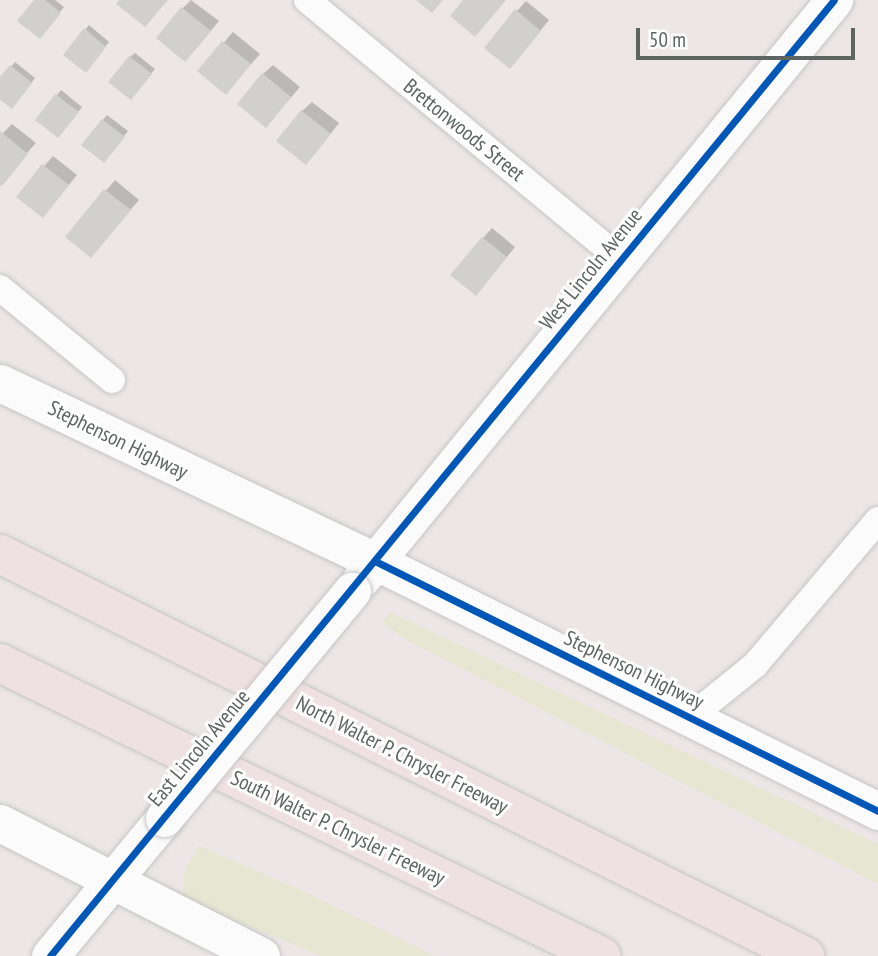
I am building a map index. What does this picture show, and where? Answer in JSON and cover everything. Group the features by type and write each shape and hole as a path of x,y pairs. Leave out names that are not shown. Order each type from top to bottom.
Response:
{"highway":[{"name":"North Walter P. Chrysler Freeway","path":"0,554 805,956"},
{"name":"South Walter P. Chrysler Freeway","path":"0,663 601,956"}],"main road":[{"name":"West Lincoln Avenue","path":"375,561 835,0"},
{"name":"Stephenson Highway","path":"0,383 375,561 692,716 878,811"},
{"name":"East Lincoln Avenue","path":"50,956 375,561"},
{"path":"0,823 261,956"}],"street":[{"name":"Brettonwoods Street","path":"307,0 621,260"},
{"path":"0,288 112,380"},
{"path":"692,716 755,665 878,520"}],"green space":[{"path":"390,612 878,844 878,884 401,637 383,622"},
{"path":"199,846 301,890 435,956 321,956 182,898 185,869"}],"building":[{"path":"34,0 45,0 61,13 40,39 17,21"},
{"path":"119,0 168,0 145,27 116,4"},
{"path":"416,0 443,0 432,13"},
{"path":"463,0 506,0 475,37 450,16"},
{"path":"181,7 211,31 185,62 156,38"},
{"path":"515,9 541,31 510,69 484,48"},
{"path":"84,28 106,47 86,73 63,55"},
{"path":"222,41 251,64 226,95 197,71"},
{"path":"129,56 152,74 131,100 108,82"},
{"path":"10,65 32,83 12,109 0,100 0,77"},
{"path":"262,73 291,97 266,128 237,104"},
{"path":"55,94 79,112 58,138 35,120"},
{"path":"301,110 331,134 306,165 276,141"},
{"path":"102,119 125,137 104,163 81,145"},
{"path":"0,131 28,154 2,186 0,185"},
{"path":"42,164 69,185 43,218 16,197"},
{"path":"104,189 131,210 91,258 65,237"},
{"path":"482,237 507,257 476,296 450,275"}],"cycle path":[{"path":"50,956 834,0"},
{"path":"375,561 878,811"}]}
